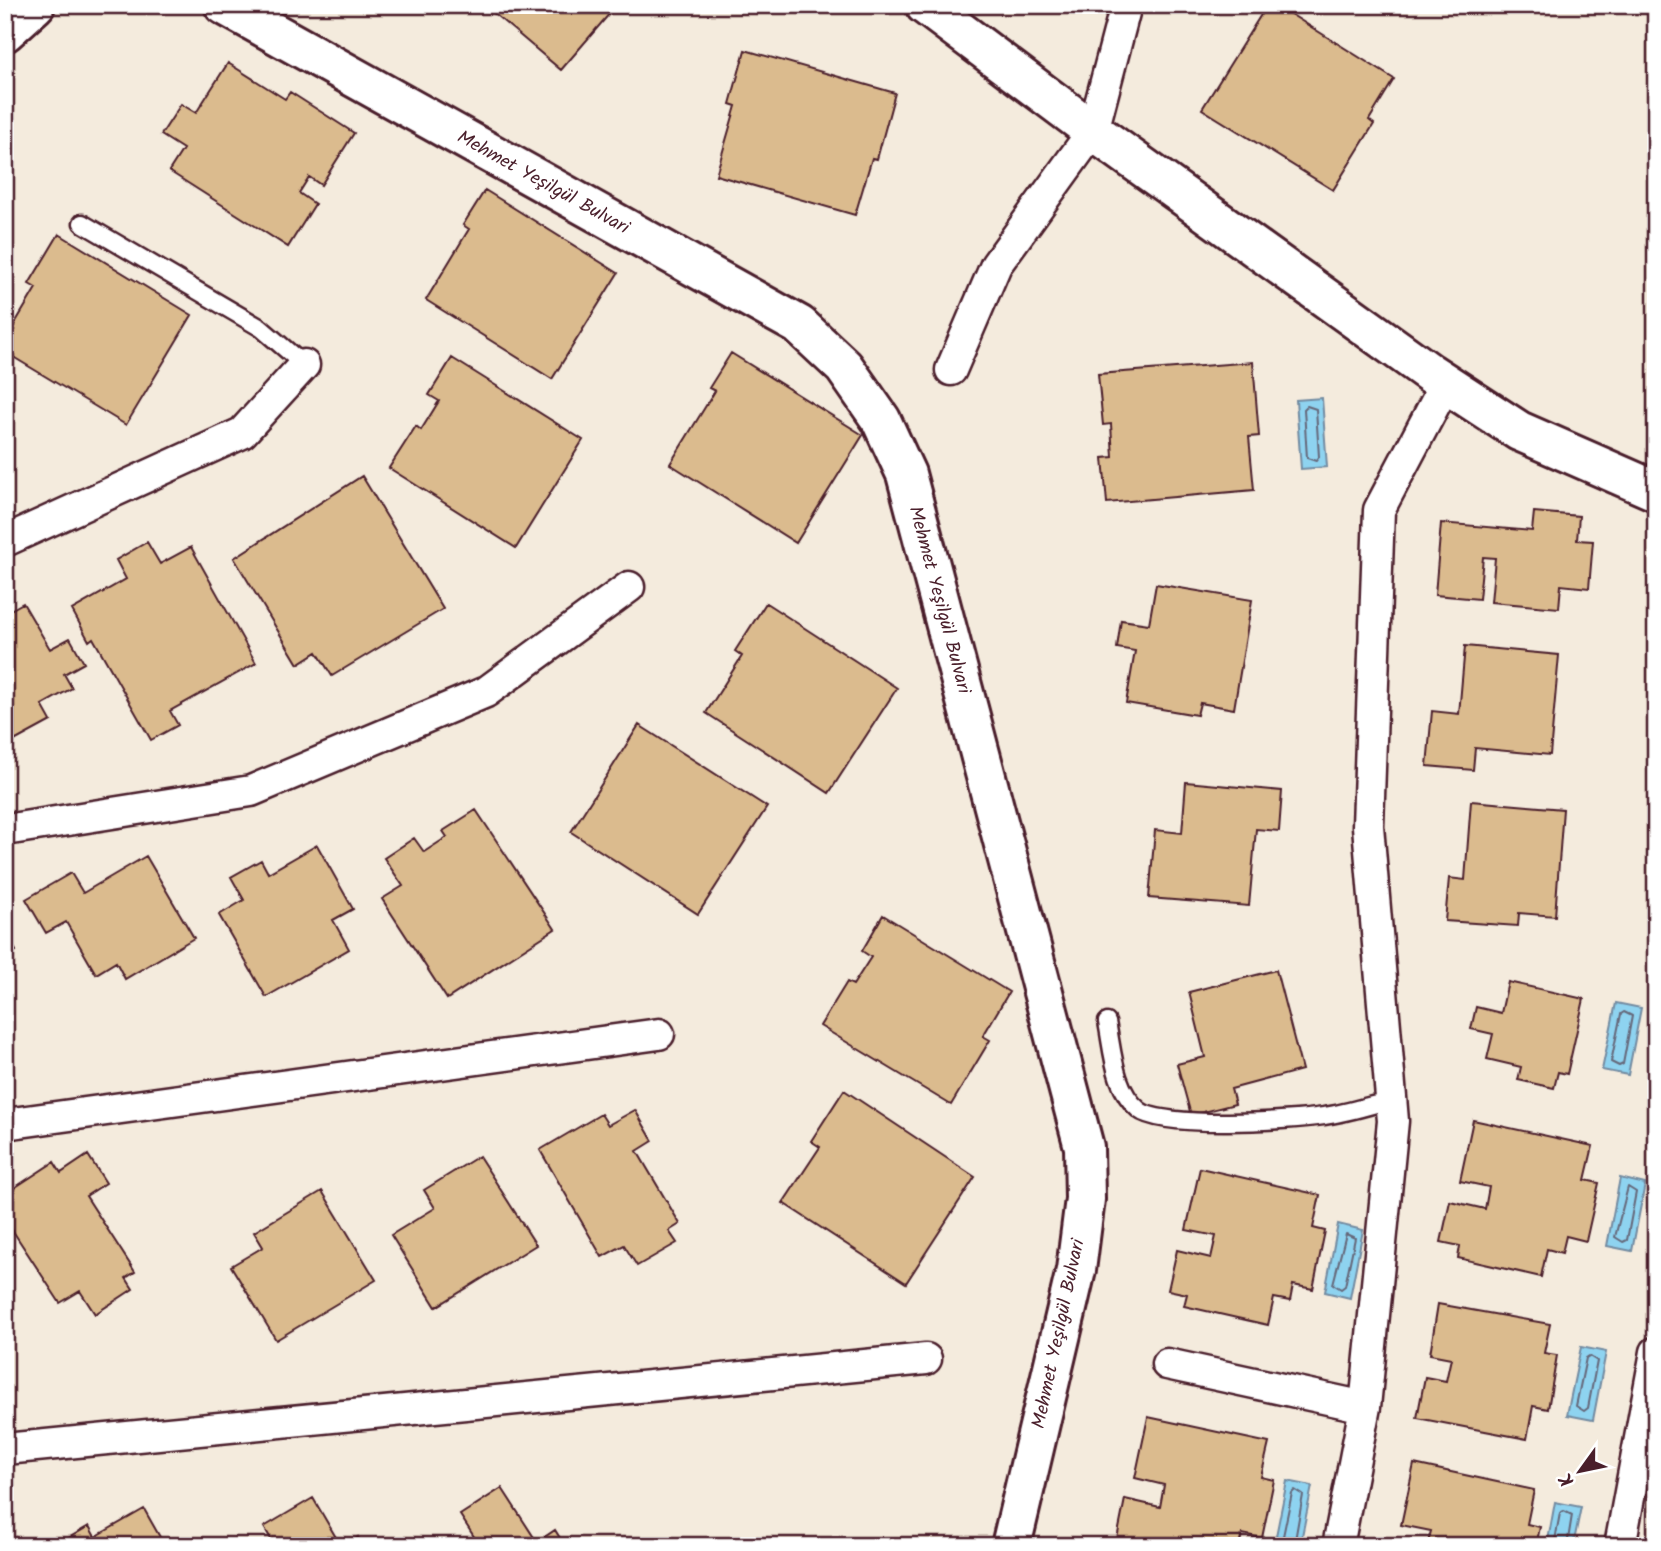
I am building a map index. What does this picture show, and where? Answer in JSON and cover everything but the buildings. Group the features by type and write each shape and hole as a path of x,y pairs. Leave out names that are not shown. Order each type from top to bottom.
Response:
{"main road":[{"path":"5,32 35,5"},
{"name":"Mehmet Yeşilgül Bulvari","path":"225,5 799,325 844,367 881,421 906,474 1084,1147 1085,1199 1076,1269 1011,1546"},
{"path":"925,5 1093,131 1446,383 1519,431 1656,491"}],"street":[{"path":"951,370 996,265 1093,131 1126,5"},
{"path":"5,541 242,433 304,365"},
{"path":"1338,1546 1365,1406 1393,1121 1368,826 1380,510 1446,383"},
{"path":"5,830 251,791 486,692 629,587"},
{"path":"5,1124 659,1034"},
{"path":"1619,1546 1656,1352"},
{"path":"5,1449 926,1359"},
{"path":"1167,1364 1365,1406"}],"lane":[{"path":"82,223 261,328 304,365"},
{"path":"1107,1022 1113,1062 1121,1085 1138,1109 1148,1115 1207,1122 1269,1120 1324,1116 1392,1100"}],"water":[{"path":"1322,398 1327,467 1301,469 1296,400"},
{"path":"1616,1003 1641,1008 1628,1075 1602,1070"},
{"path":"1620,1178 1645,1184 1632,1251 1607,1246"},
{"path":"1338,1224 1363,1230 1350,1298 1325,1292"},
{"path":"1581,1347 1606,1352 1593,1420 1567,1415"},
{"path":"1287,1481 1312,1486 1300,1546 1274,1546"},
{"path":"1555,1502 1581,1507 1573,1546 1547,1546"}]}
